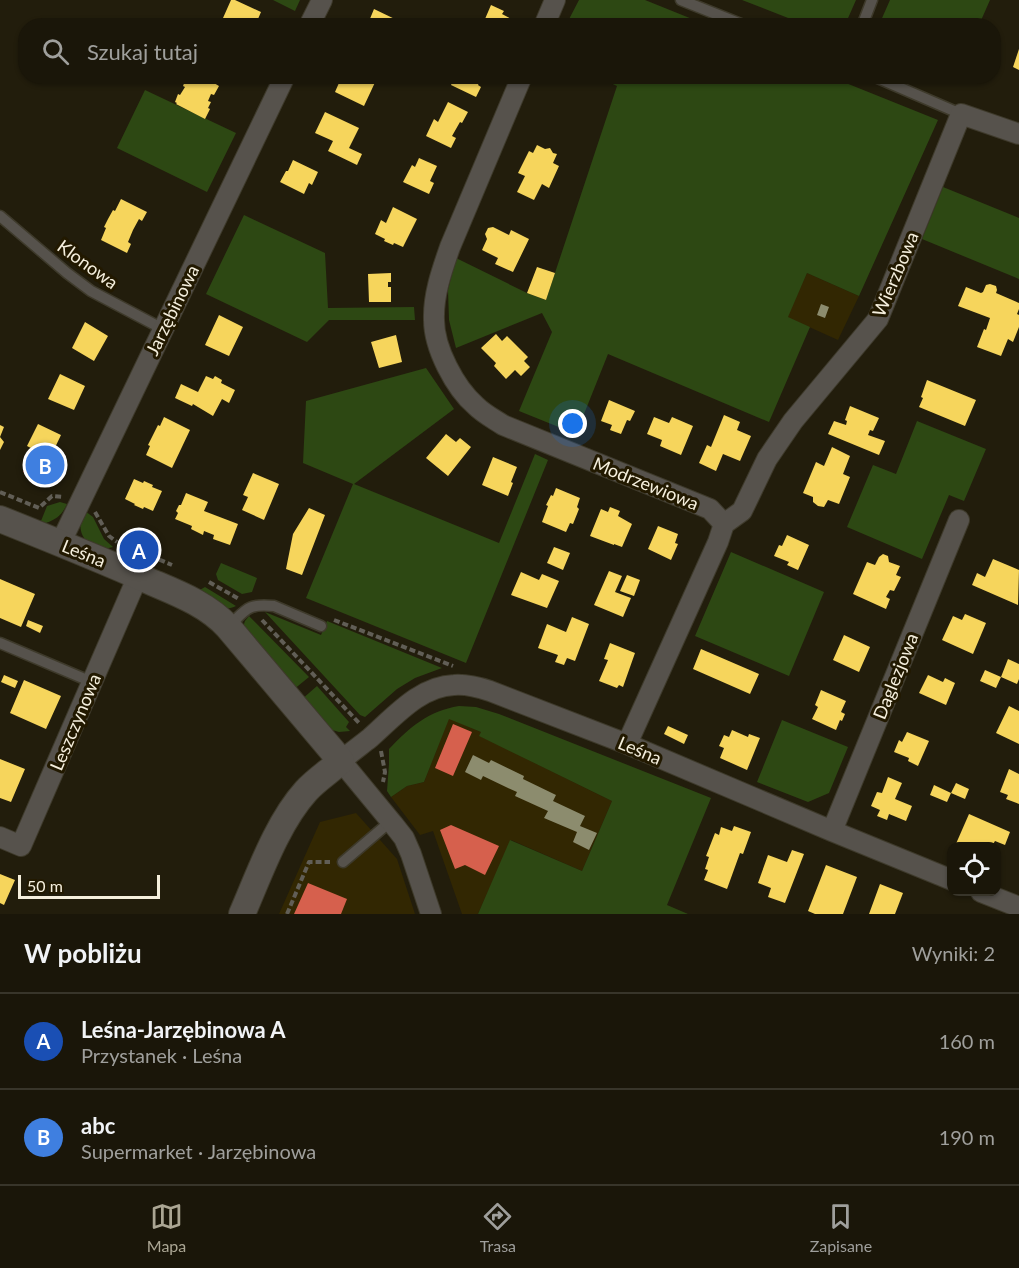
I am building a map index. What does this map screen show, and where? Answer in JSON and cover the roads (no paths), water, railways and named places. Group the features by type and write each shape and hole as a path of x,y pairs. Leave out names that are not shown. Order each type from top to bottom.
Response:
{"street":[{"path":"313,18 321,0"},
{"path":"547,18 555,0"},
{"name":"Jarzębinowa","path":"60,544 281,84"},
{"name":"Modrzewiowa","path":"519,84 442,271 435,300 434,321 445,361 455,380 475,405 503,425 710,509 724,524"},
{"path":"961,114 1019,134"},
{"name":"Wierzbowa","path":"724,524 742,511 766,459 793,421 878,319 961,114"},
{"name":"Leśna","path":"0,519 60,544 141,564 220,619 404,838 430,914"},
{"name":"Daglezjowa","path":"832,831 959,520"},
{"path":"627,744 724,524"},
{"name":"Leszczynowa","path":"0,837 21,846 141,564"},
{"name":"Leśna","path":"341,761 424,692 452,684 471,685 627,744 947,878"},
{"path":"242,914 279,830 292,808 307,789 341,761"},
{"path":"994,896 1015,904"}],"lane":[{"path":"681,0 726,18"},
{"path":"865,18 872,0"},
{"path":"892,84 961,114"},
{"name":"Klonowa","path":"0,216 91,291 163,329"},
{"path":"228,627 248,607 267,605 293,613 321,626"},
{"path":"0,643 92,682"},
{"path":"343,862 391,821"}],"place":[{"name":"abc","path":"45,465"},
{"name":"Leśna-Jarzębinowa A","path":"139,550"}]}
